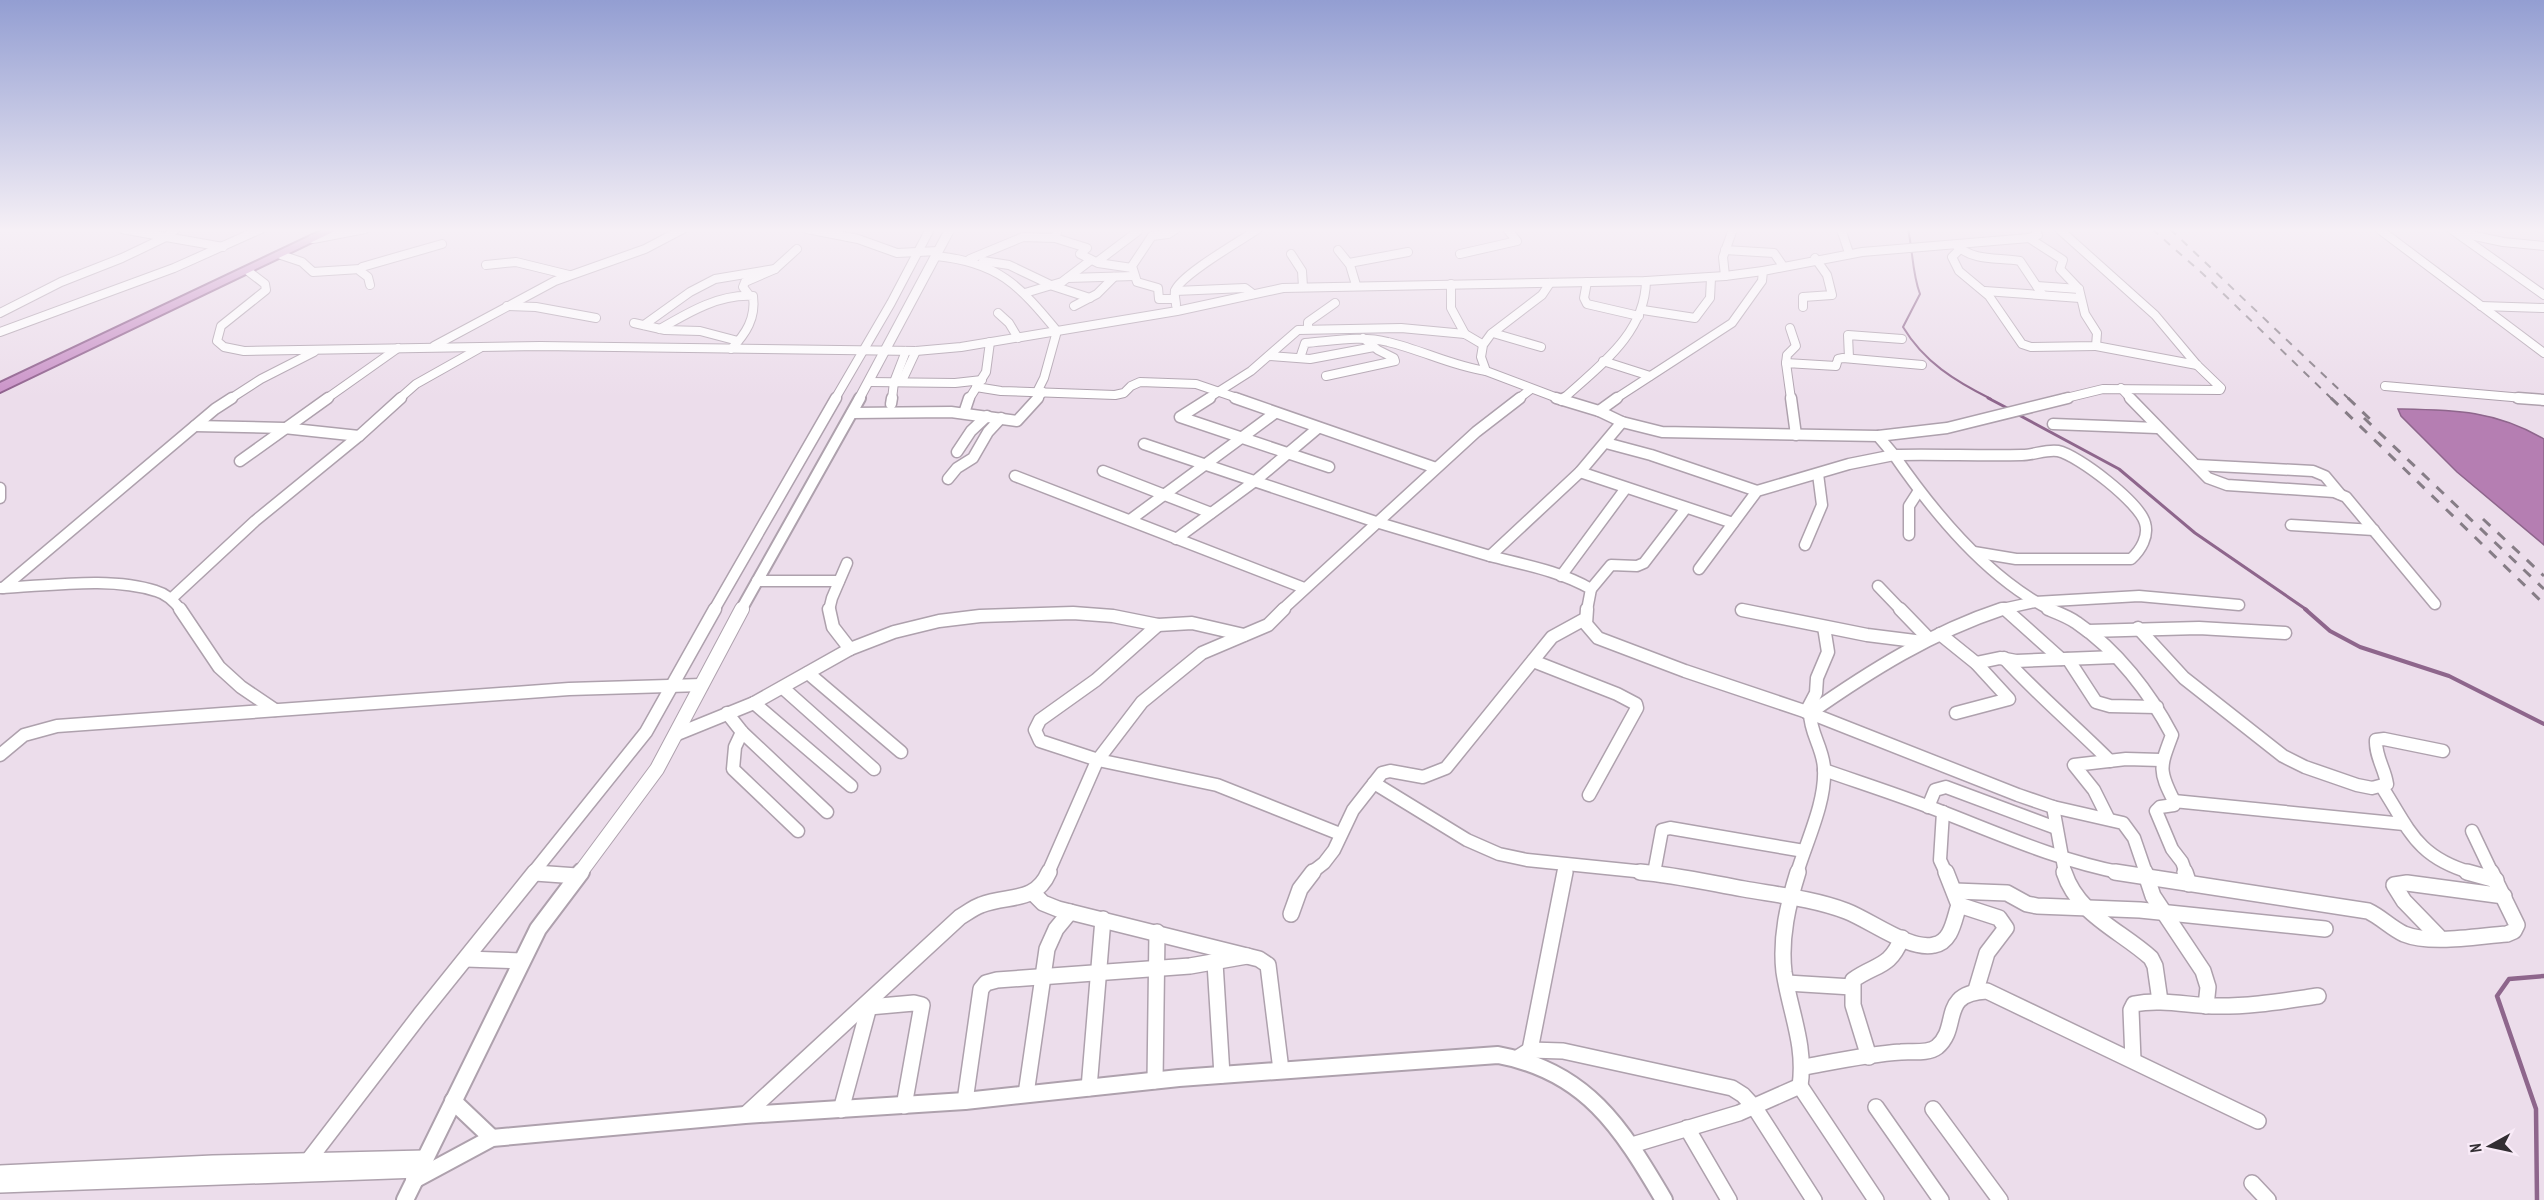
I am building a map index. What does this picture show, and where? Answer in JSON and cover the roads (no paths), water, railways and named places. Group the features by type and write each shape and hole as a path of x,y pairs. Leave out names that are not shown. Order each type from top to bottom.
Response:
{"highway":[{"path":"0,379 206,285"},
{"path":"0,388 218,285"}],"street":[{"path":"0,313 55,285"},
{"path":"0,332 130,285"},
{"path":"265,285 266,290 221,326 217,341 224,347 244,351 483,347 916,351 1058,332 1177,311 1253,294 1303,287 1356,285"},
{"path":"431,348 550,285"},
{"path":"644,325 703,285"},
{"path":"730,349 748,327 752,316 754,298 749,295 744,285"},
{"path":"0,1185 302,1167 646,732 670,686 901,285"},
{"path":"405,1200 538,929 657,769 757,581 852,413 921,285"},
{"path":"1015,285 1025,293 1058,332"},
{"path":"1074,306 1090,298 1105,285"},
{"path":"1147,285 1160,289 1157,297 1159,299 1175,295 1245,288 1253,294"},
{"path":"1177,311 1175,295 1180,285"},
{"path":"1451,285 1451,308 1465,334"},
{"path":"1486,371 1479,354 1482,344 1545,294 1549,285"},
{"path":"1586,285 1584,298 1587,304 1641,313 1695,318 1710,298 1711,285"},
{"path":"1562,400 1624,341 1641,313 1646,298 1646,285"},
{"path":"1599,411 1732,322 1743,303 1759,285"},
{"path":"1803,308 1803,297 1832,295 1830,285"},
{"path":"1977,285 1985,291 2022,344 2031,347 2096,346 2197,365"},
{"path":"2037,285 2079,293"},
{"path":"2037,285 2042,294"},
{"path":"2073,285 2079,293 2085,314 2097,333 2096,346"},
{"path":"1300,358 1305,343 1364,339 1388,342 1457,365 1486,371 1562,400 1599,411 1622,422 1662,432 1694,434 1878,436 1947,428 2085,392 2121,388 2220,390 2221,388 2197,365 2155,315 2122,285"},
{"path":"2453,285 2544,352"},
{"path":"2530,285 2544,295"},
{"path":"1025,293 1053,286 1090,298"},
{"path":"1985,291 2079,293"},
{"path":"660,329 701,307 749,295"},
{"path":"1308,329 1308,322 1335,303"},
{"path":"507,306 544,308 596,318"},
{"path":"2481,306 2544,308"},
{"path":"998,313 1018,338"},
{"path":"634,323 660,329 700,331 738,341"},
{"path":"1326,376 1379,365 1390,365 1395,361 1394,358 1364,339 1357,328"},
{"path":"1329,467 1180,417 1251,371 1293,333 1308,329 1401,328 1465,334 1482,344"},
{"path":"1790,328 1796,346 1787,355 1786,363 1796,435"},
{"path":"852,413 964,413 1013,422 1020,419 1040,392 1058,332"},
{"path":"1493,333 1541,347"},
{"path":"1849,358 1848,335 1902,339"},
{"path":"964,413 968,397 979,384 988,365 990,342"},
{"path":"172,598 255,521 359,436 416,384 483,347"},
{"path":"1269,356 1300,358 1331,356 1374,347"},
{"path":"240,461 399,348"},
{"path":"1,588 237,393 318,350"},
{"path":"891,404 906,351"},
{"path":"898,382 916,351"},
{"path":"1786,363 1836,366 1840,358 1849,358 1922,365"},
{"path":"1603,361 1650,376"},
{"path":"869,382 979,384 1040,392 1120,395 1135,383 1147,381 1196,384 1436,468"},
{"path":"2385,386 2544,400"},
{"path":"2121,388 2157,428 2216,483 2340,494"},
{"path":"745,1115 870,1004 960,917 980,905 1033,893 1044,883 1097,761 1142,702 1202,653 1268,625 1304,588 1476,432 1531,389"},
{"path":"1130,520 1275,413"},
{"path":"957,452 971,431 987,416"},
{"path":"948,479 957,468 973,458 988,432 1001,418"},
{"path":"1490,556 1580,472 1622,422"},
{"path":"2053,424 2157,428"},
{"path":"195,426 284,428 359,436"},
{"path":"1176,539 1255,481 1318,428"},
{"path":"1878,436 1894,455 1918,492 1974,552 2007,584 2088,631 2116,657 2157,707 2172,735 2161,760 2161,774 2174,801"},
{"path":"1606,443 1660,458 1757,491"},
{"path":"1144,444 1376,522 1561,576 1582,583 1591,589"},
{"path":"1699,569 1757,491 1857,462 1894,455 2025,455 2059,451 2070,456 2122,494 2142,515 2146,524 2145,540 2131,559 2016,559 1974,552"},
{"path":"2196,465 2320,473 2340,494 2358,508 2435,604"},
{"path":"2256,468 2276,489"},
{"path":"1102,471 1211,513"},
{"path":"1580,472 1733,523"},
{"path":"1805,545 1822,505 1818,474"},
{"path":"1015,476 1304,588"},
{"path":"0,488 0,498"},
{"path":"1561,576 1626,488"},
{"path":"1909,535 1909,508 1911,500 1918,492"},
{"path":"1686,508 1644,563 1637,566 1611,565 1591,589 1592,597 1585,611 1584,620 1589,630 1598,638 1685,671 1808,712 1910,754 2053,807 2116,820 2130,829 2147,878 2163,912 2203,971 2208,987 2206,1006"},
{"path":"2291,525 2374,530"},
{"path":"847,563 828,614 833,631 850,649"},
{"path":"757,581 839,581"},
{"path":"1,588 136,586 154,589 172,598 211,658 228,677 275,710"},
{"path":"1878,586 1931,638 1976,663 2009,699 1956,712"},
{"path":"1808,712 1931,638 1963,622 2004,608 2035,602 2139,596 2171,597 2240,605"},
{"path":"2004,608 2064,659 2096,702 2102,705 2157,707"},
{"path":"1742,610 1866,635 1931,638"},
{"path":"675,735 754,703 850,649 894,632 939,621 980,616 1073,613 1113,616 1158,625 1192,623 1244,635"},
{"path":"1291,914 1300,889 1311,873 1335,850 1340,834 1353,810 1385,771 1413,777 1432,776 1446,768 1552,637 1584,620"},
{"path":"1158,625 1130,652 1040,720 1034,728 1034,734 1040,741 1097,761 1149,769 1201,781 1241,794 1340,834"},
{"path":"1632,1145 1755,1108 1800,1086 1805,1066 1783,958 1788,901 1814,825 1824,770 1821,749 1809,722 1808,712 1816,693 1816,678 1828,652 1824,627"},
{"path":"2138,628 2184,678 2283,756 2327,776 2357,785 2382,788 2387,784 2387,778 2376,749 2376,740 2384,739 2444,751"},
{"path":"2088,631 2199,628 2285,633"},
{"path":"1976,663 2004,658 2016,661 2116,657"},
{"path":"2004,658 2041,698 2110,760"},
{"path":"1533,661 1617,694 1636,704 1637,708 1589,795"},
{"path":"808,673 901,752"},
{"path":"0,755 24,735 57,726 569,689 702,685"},
{"path":"783,688 874,769"},
{"path":"754,703 851,786"},
{"path":"727,713 742,732 827,812"},
{"path":"742,732 735,747 733,769 798,831"},
{"path":"2108,818 2094,790 2074,765 2110,760 2161,760"},
{"path":"1824,770 1943,812 2060,858 2147,878 2368,911 2380,916 2407,935 2507,934 2514,931 2517,925 2472,831"},
{"path":"1374,783 1467,840 1499,854 1566,865 1654,873 1791,897 1846,911 1920,945 1942,943 1949,935 1959,905 1940,860 1943,812"},
{"path":"1928,807 1935,790 1946,788 2056,828"},
{"path":"2382,788 2416,842 2440,862 2496,880"},
{"path":"2174,801 2404,824"},
{"path":"2174,801 2174,805 2160,807 2156,811 2172,849 2182,862 2189,884"},
{"path":"2053,807 2060,858 2065,877 2074,894 2087,910 2151,958 2156,966 2160,1001"},
{"path":"1654,873 1662,830 1670,828 1804,851"},
{"path":"1524,1053 1566,865"},
{"path":"535,873 577,876"},
{"path":"2438,936 2404,901 2394,885 2398,882 2504,896"},
{"path":"1955,891 1997,891 2037,906 2163,912 2325,929"},
{"path":"1033,893 1043,903 1070,912 1259,959 1268,965 1281,1071"},
{"path":"1959,905 1999,918 2006,928 1985,957 1982,977 1976,990"},
{"path":"1026,1094 1042,978 1052,934 1061,920 1070,912"},
{"path":"1089,1088 1103,919"},
{"path":"1155,1081 1157,932"},
{"path":"1869,1057 1853,1005 1853,980 1862,972 1890,962 1897,954 1902,938"},
{"path":"964,1101 981,989 986,982 1155,969 1215,963 1247,956"},
{"path":"466,959 522,961"},
{"path":"1215,963 1222,1075"},
{"path":"1787,983 1852,987"},
{"path":"1805,1066 1909,1050 1930,1050 1938,1047 1951,1014 1958,1003 1976,990 1987,991 2258,1121"},
{"path":"2133,1060 2131,1010 2134,1004 2160,1001 2206,1006 2253,1005 2318,996"},
{"path":"870,1004 914,1003 922,1005 904,1106"},
{"path":"842,1110 870,1004"},
{"path":"0,1173 213,1163 419,1170 492,1138 745,1115 964,1101 1352,1064 1563,1051 1732,1088 1743,1095 1755,1108 1814,1200"},
{"path":"1524,1053 1575,1086 1607,1114 1632,1145 1664,1200"},
{"path":"1800,1086 1876,1200"},
{"path":"453,1101 492,1138"},
{"path":"1876,1107 1941,1200"},
{"path":"1933,1109 2000,1200"},
{"path":"1687,1128 1729,1200"},
{"path":"2252,1183 2268,1200"}],"waterway":[{"path":"1917,285 1920,294 1903,327 1911,339 1941,369 1991,399"},
{"path":"1988,398 2009,409"},
{"path":"2017,414 2119,469 2195,533 2307,610"},
{"path":"2305,609 2330,631 2360,647 2449,676 2544,724"},
{"path":"2537,1200 2536,1109 2497,996 2509,979 2544,976"}],"railway":[{"path":"2214,285 2332,399"},
{"path":"2229,285 2349,399"},
{"path":"2331,398 2544,604"},
{"path":"2348,398 2372,421"},
{"path":"2364,418 2544,589"},
{"path":"2483,519 2544,576"}]}
